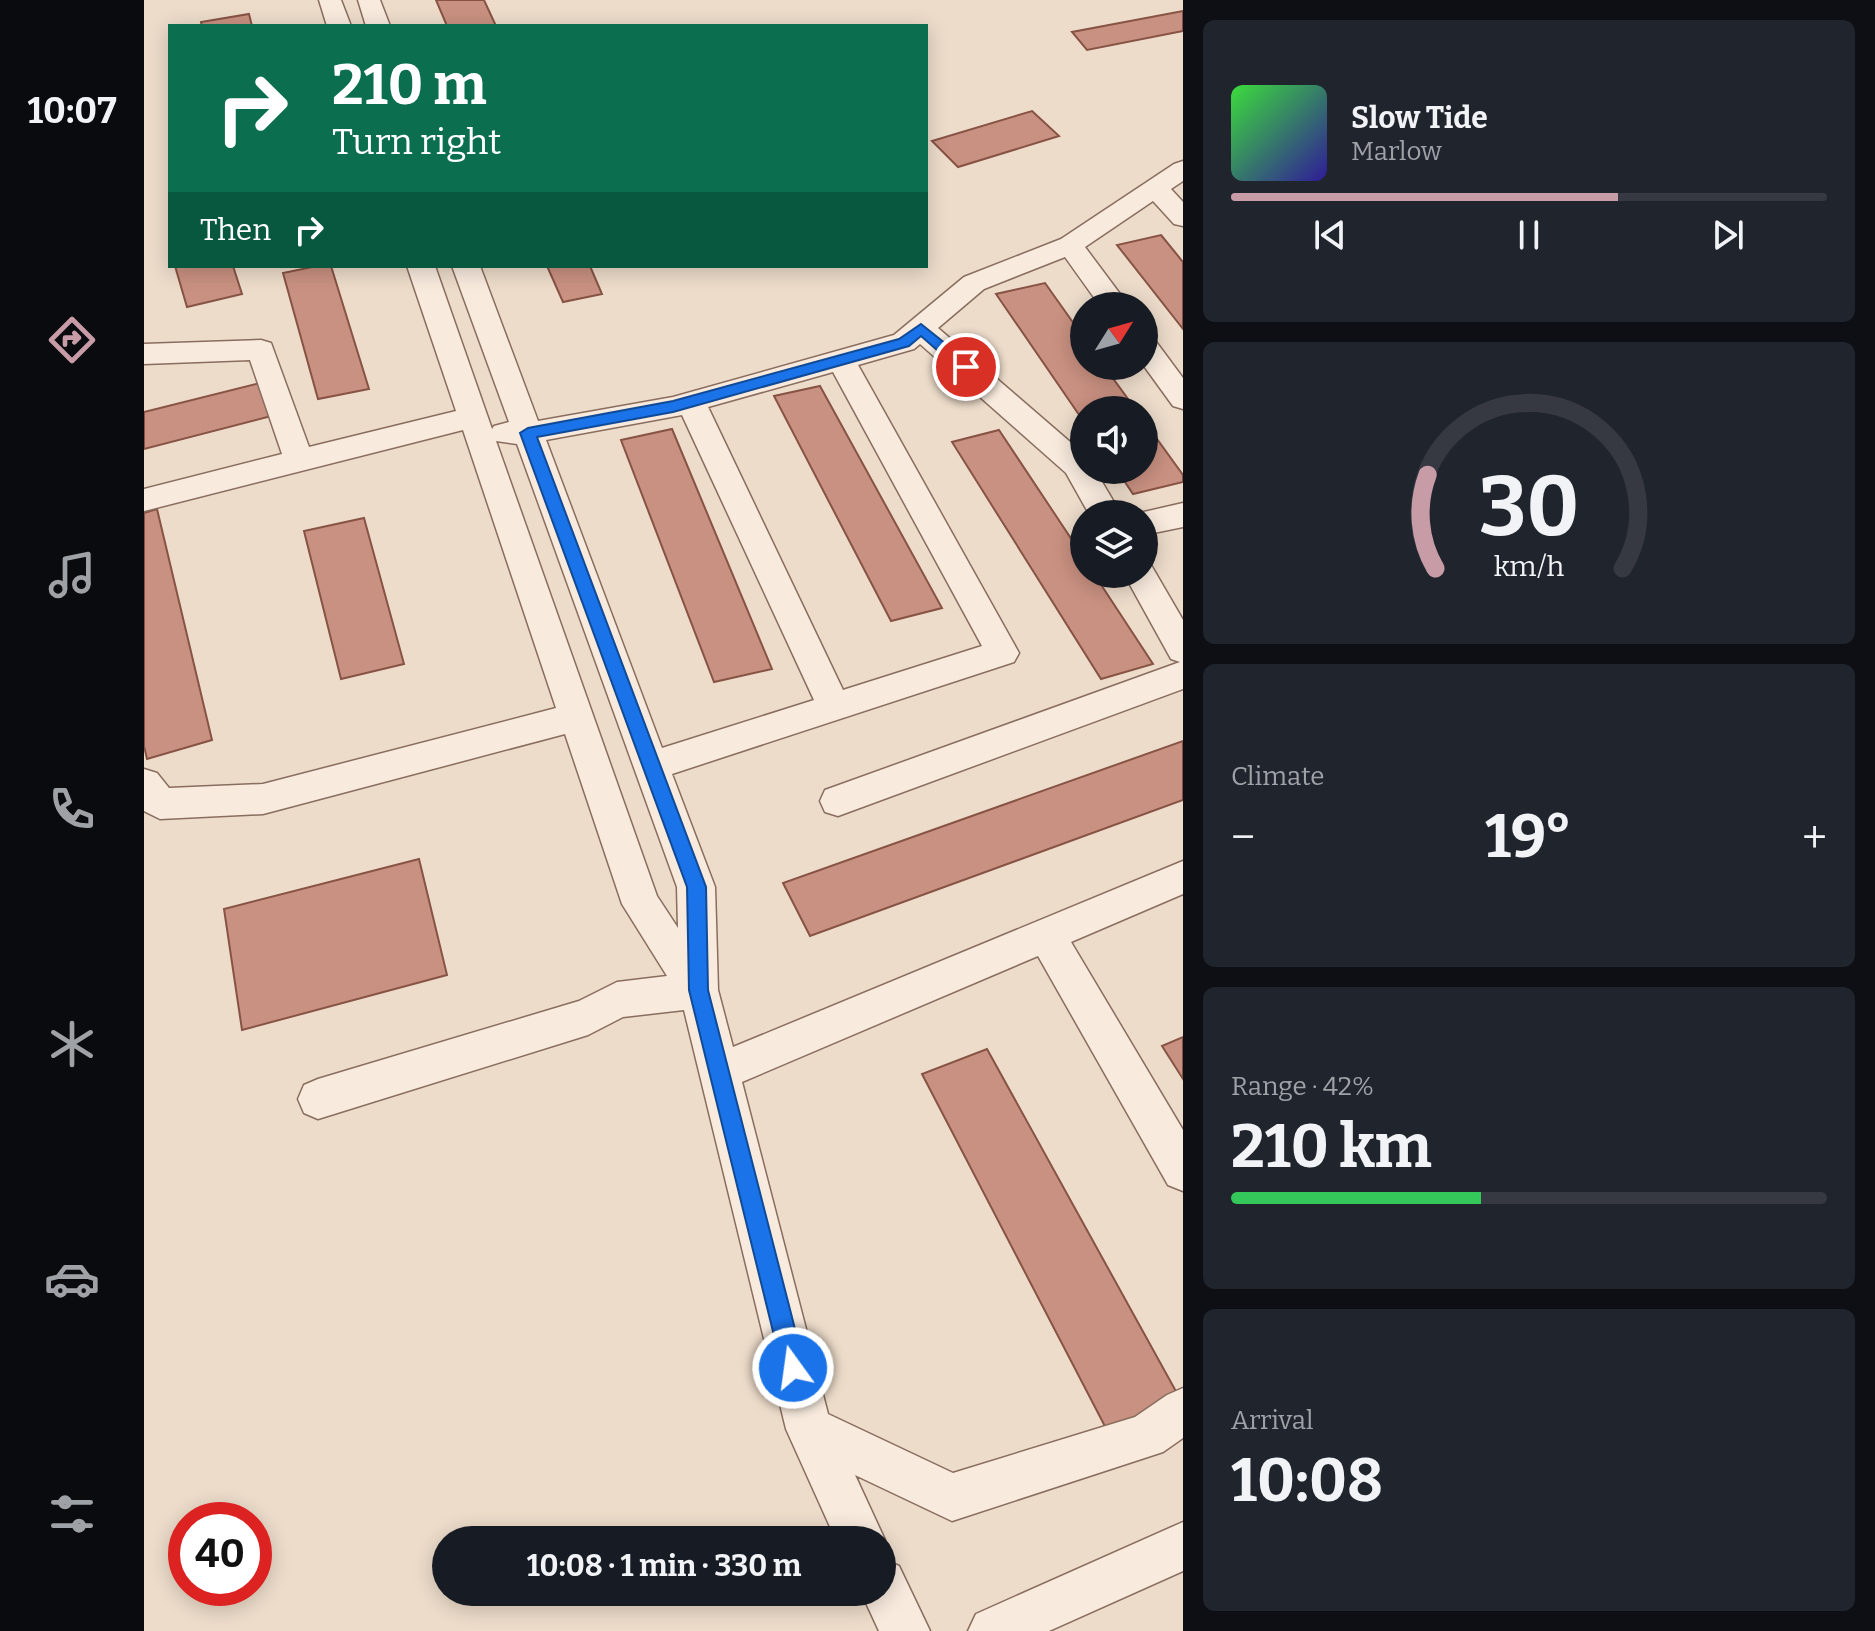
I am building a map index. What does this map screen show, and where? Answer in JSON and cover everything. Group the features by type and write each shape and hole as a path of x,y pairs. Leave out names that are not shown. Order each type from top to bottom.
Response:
{"street":[{"path":"330,0 338,24"},
{"path":"369,0 377,24"},
{"path":"144,500 299,461 476,425 528,433 691,402 904,342 974,283 1070,245 1175,176 1183,218"},
{"path":"1070,245 1105,292"},
{"path":"422,268 641,904 699,990"},
{"path":"467,268 696,887 699,990 719,1072 809,1429 854,1526"},
{"path":"921,329 1077,465 1097,500"},
{"path":"144,354 261,350 299,461"},
{"path":"652,766 1002,653 841,360"},
{"path":"1158,365 1183,399"},
{"path":"691,402 834,707"},
{"path":"1158,520 1183,515"},
{"path":"1148,588 1183,650"},
{"path":"838,801 1183,675"},
{"path":"144,784 160,804 263,799 576,717"},
{"path":"719,1072 1183,877"},
{"path":"1046,934 1183,1170"},
{"path":"318,1099 588,1017 617,1000 699,990"},
{"path":"809,1429 952,1497 1147,1436 1183,1411"},
{"path":"993,1631 1183,1546"},
{"path":"893,1606 905,1631"}],"building":[{"path":"436,0 484,0 495,24 446,24"},
{"path":"1183,11 1183,31 1087,50 1072,32"},
{"path":"249,14 252,24 202,24"},
{"path":"1032,111 1059,136 958,167 932,141"},
{"path":"1161,235 1183,262 1183,329 1158,297 1158,292 1154,292 1117,245"},
{"path":"176,268 234,268 242,294 187,307"},
{"path":"307,268 332,268 369,389 318,399 283,273"},
{"path":"548,268 591,268 602,294 563,302"},
{"path":"1045,283 1070,318 1070,380 1114,380 1126,396 1070,396 1070,402 996,294"},
{"path":"268,381 279,414 144,449 144,412"},
{"path":"820,386 942,608 891,621 774,396"},
{"path":"672,429 772,669 714,682 621,440"},
{"path":"999,430 1070,537 1070,588 1103,588 1153,664 1101,679 952,442"},
{"path":"1158,440 1183,475 1183,482 1133,494 1126,484 1158,484"},
{"path":"157,509 212,740 147,759 144,746 144,513"},
{"path":"364,518 404,664 341,679 304,531"},
{"path":"1183,741 1183,800 810,936 783,883"},
{"path":"419,859 447,975 242,1030 224,909"},
{"path":"1183,1037 1183,1079 1162,1046"},
{"path":"987,1049 1183,1404 1111,1438 922,1074"}],"route":[{"path":"793,1368 699,990 696,887 528,433 673,407 904,342 921,329 966,367"}]}
